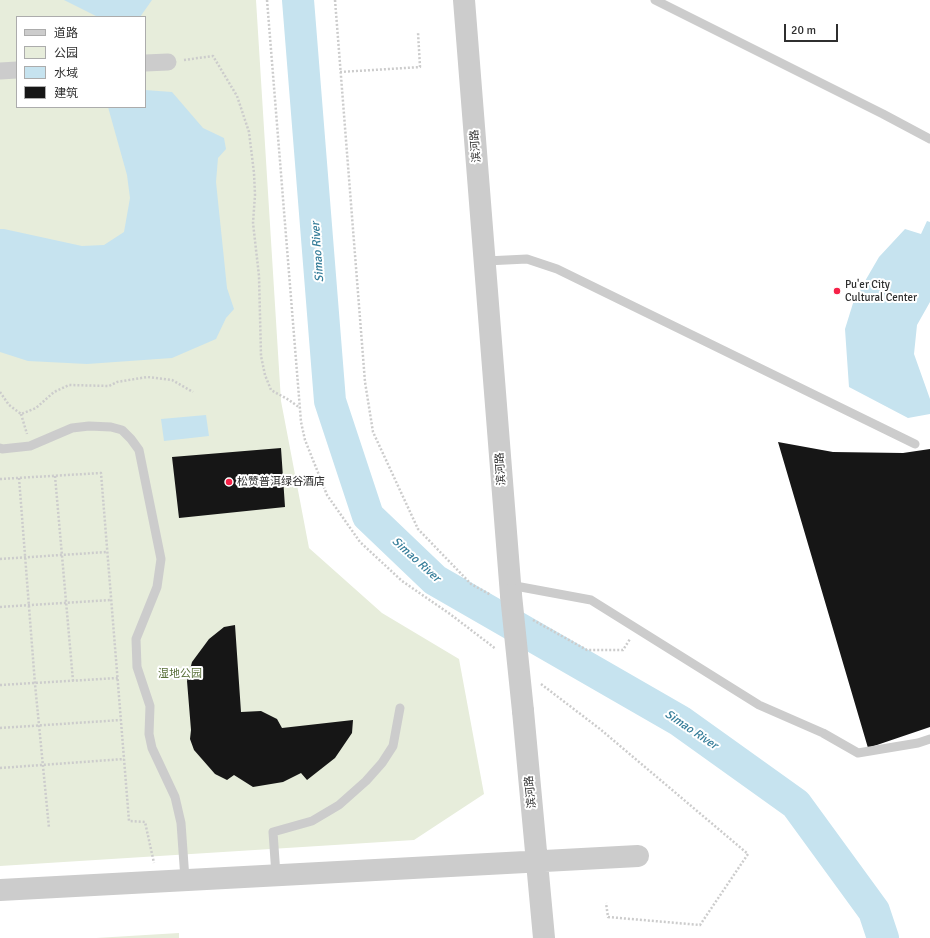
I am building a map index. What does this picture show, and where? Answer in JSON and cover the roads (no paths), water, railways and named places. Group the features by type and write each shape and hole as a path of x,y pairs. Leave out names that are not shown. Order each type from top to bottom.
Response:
{"street":[{"name":"滨河路","path":"464,0 486,261 504,592 523,711 544,938"},
{"path":"146,63 168,62"},
{"path":"0,71 16,70"},
{"path":"0,890 638,856"}],"lane":[{"path":"655,0 930,139"},
{"path":"486,261 527,260 557,269 915,444"},
{"path":"0,448 30,446 72,428 89,426 111,427 122,430 131,438 138,450 160,559 157,587 136,639 137,667 150,706 149,734 152,748 175,797 181,823 185,879"},
{"path":"504,592 590,600 759,705 823,733 858,753 918,743 930,739"},
{"path":"276,875 273,832 312,821 339,805 366,781 382,763 393,746 400,708"}],"water":[{"path":"64,0 152,0 141,16 96,16"},
{"path":"146,90 172,92 203,128 224,138 226,149 218,158 216,182 227,288 234,309 226,318 216,339 172,358 87,364 28,361 0,352 0,229 82,246 104,245 124,232 130,198 127,175 108,108 146,108"},
{"path":"927,221 930,222 930,302 917,325 914,354 930,399 930,414 908,418 849,387 845,329 854,300 879,257 905,229 921,234"},
{"path":"206,415 209,436 164,441 161,419"}],"waterway":[{"name":"Simao River","path":"298,0 330,401 368,516 435,580 680,721 796,804 874,911 883,938"}],"place":[{"name":"Pu'er City Cultural Center","path":"837,291"},
{"name":"松赞普洱绿谷酒店","path":"229,482"}],"park label":[{"name":"湿地公园","path":"180,674"}]}
